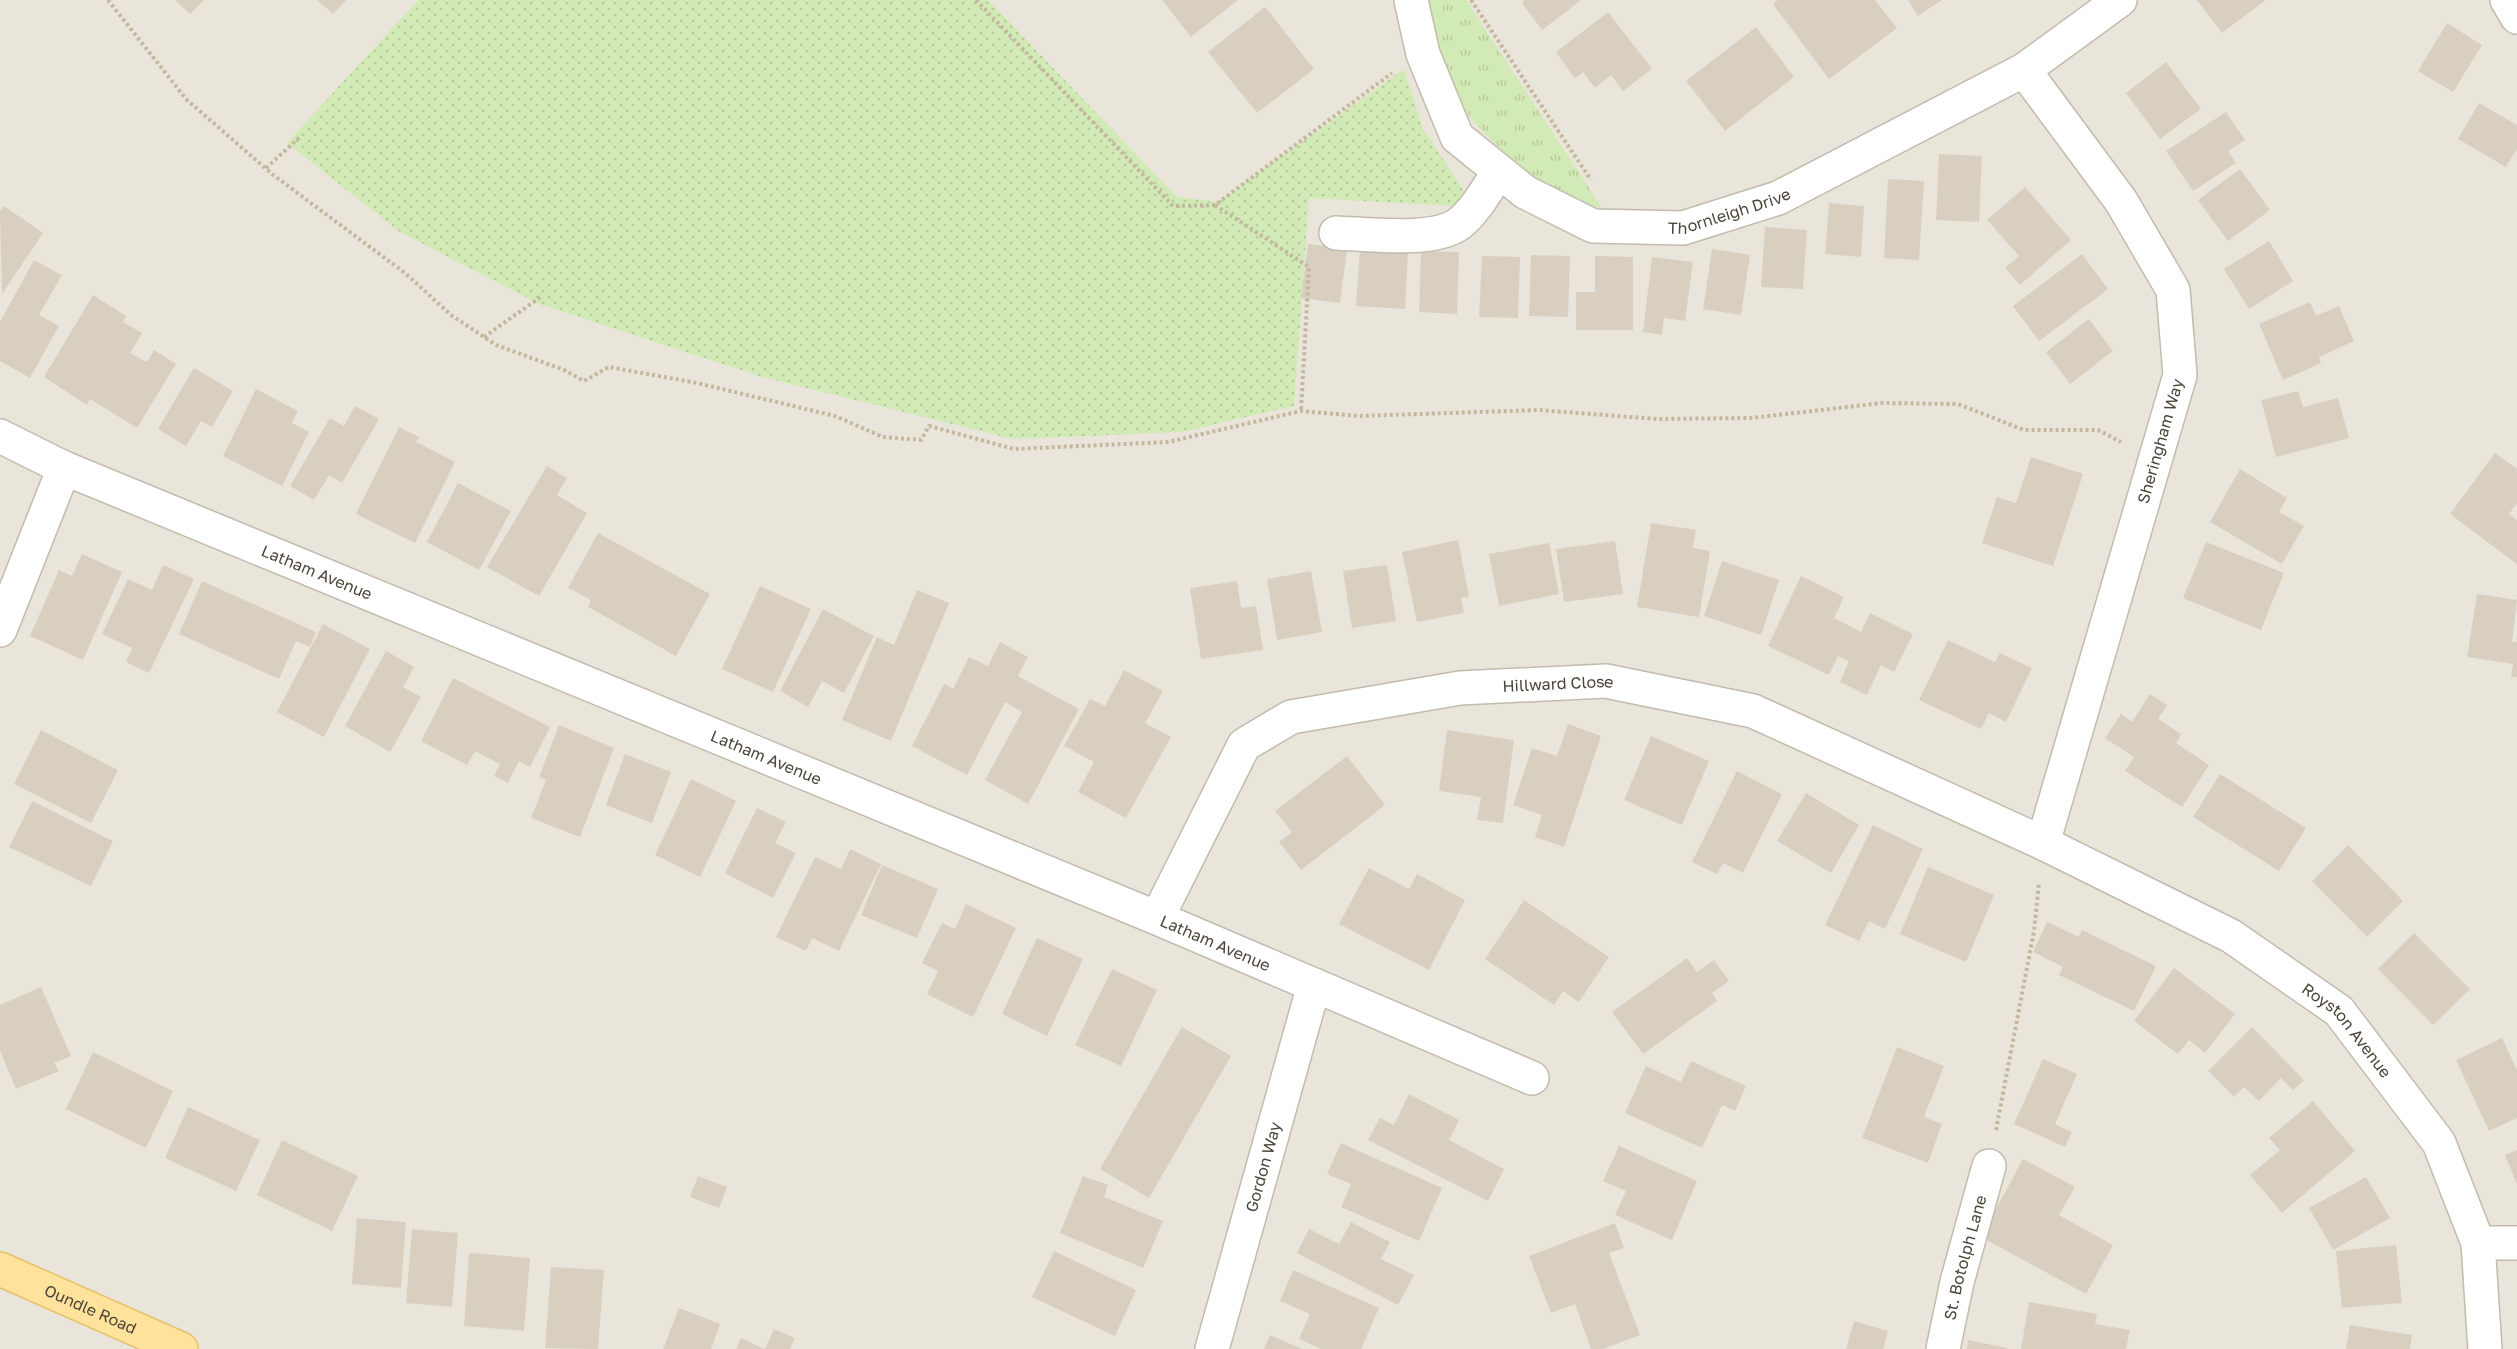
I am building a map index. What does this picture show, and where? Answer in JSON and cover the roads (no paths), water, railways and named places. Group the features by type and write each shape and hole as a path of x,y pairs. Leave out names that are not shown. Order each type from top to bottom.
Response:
{"main road":[{"name":"Oundle Road","path":"0,1269 181,1349"}],"street":[{"name":"Thornleigh Drive","path":"1411,0 1423,54 1457,137 1525,192 1593,226 1683,228 1778,198 2024,70 2120,0"},
{"path":"2507,0 2517,17"},
{"name":"Sheringham Way","path":"2024,70 2121,201 2173,290 2180,375 2043,843"},
{"path":"1336,233 1412,234 1447,230 1460,223 1473,209 1499,171"},
{"name":"Latham Avenue","path":"0,436 64,468 1157,918 1532,1078"},
{"path":"0,630 64,468"},
{"name":"Hillward Close","path":"1157,918 1244,745 1291,717 1460,688 1606,681 1753,711 2043,843"},
{"name":"Royston Avenue","path":"2043,843 2231,936 2339,1011 2439,1143 2478,1243 2485,1349"},
{"name":"Gordon Way","path":"1212,1349 1314,985"},
{"name":"St. Botolph Lane","path":"1943,1349 1957,1282 1989,1166"},
{"path":"2478,1243 2517,1243"}]}
